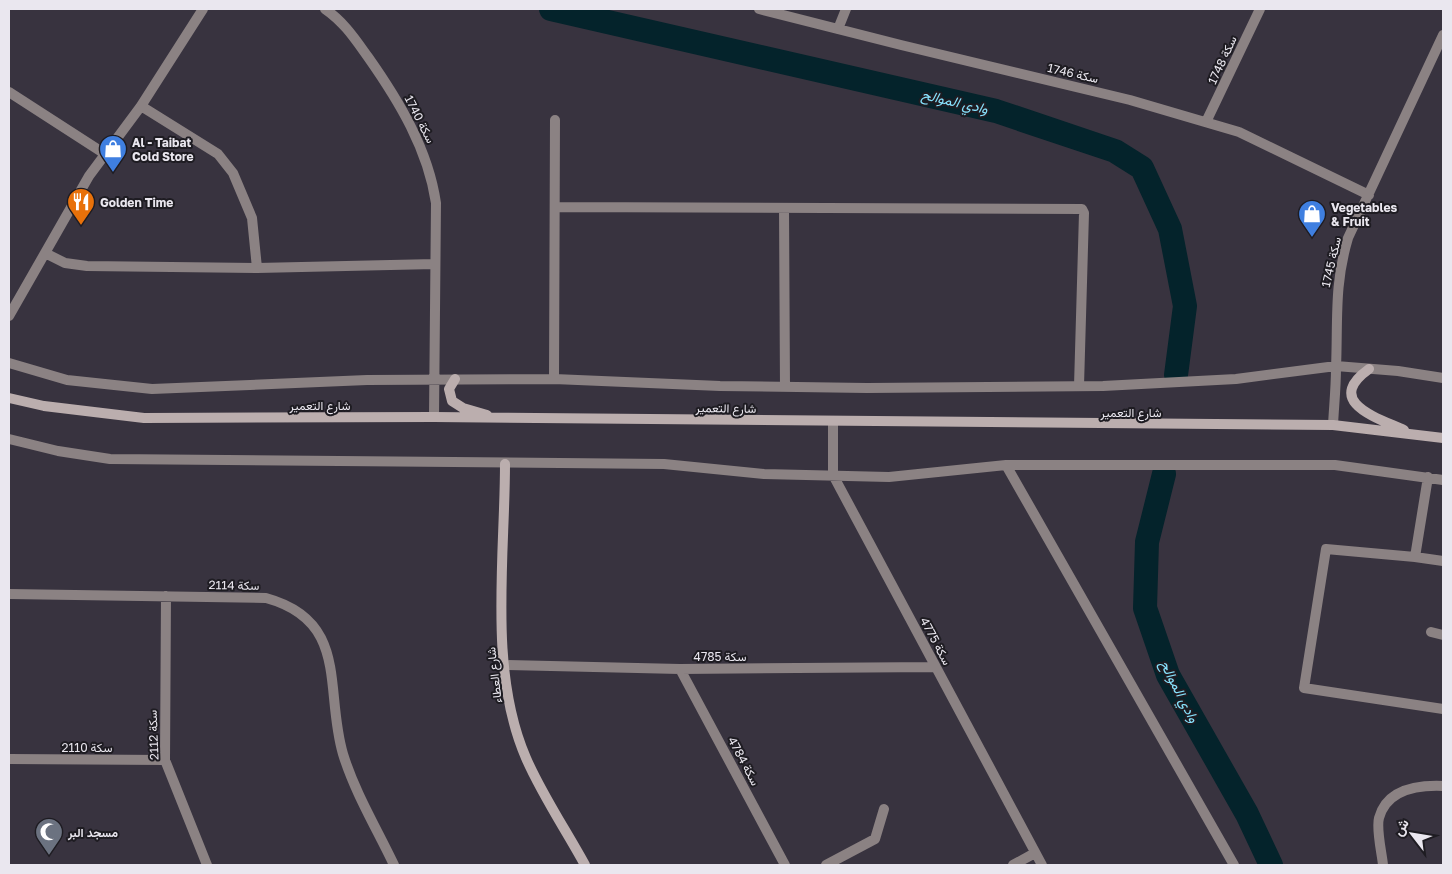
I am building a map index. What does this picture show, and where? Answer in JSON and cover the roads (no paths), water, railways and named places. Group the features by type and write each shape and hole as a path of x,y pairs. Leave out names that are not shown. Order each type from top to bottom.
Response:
{"main road":[{"path":"1369,369 1359,376 1352,385 1351,395 1354,402 1368,415 1414,434"},
{"path":"455,379 449,389 452,401 463,408 495,418"},
{"name":"شارع التعمير","path":"9,398 62,409 144,418 434,417 1333,425 1443,438"},
{"name":"شارع العطاء","path":"505,464 502,618 504,665 509,702 526,758 585,865"}],"street":[{"path":"9,316 89,176 141,106 203,9"},
{"name":"سكة 1740","path":"325,9 344,24 384,80 423,152 436,202 434,417"},
{"name":"سكة 1746","path":"759,9 1130,100 1240,132 1369,195"},
{"path":"838,29 846,9"},
{"name":"سكة 1748","path":"1206,122 1260,9"},
{"name":"سكة 1745","path":"1333,425 1336,366 1336,297 1342,256 1348,238 1443,35"},
{"path":"9,92 105,154"},
{"path":"141,106 218,154 232,173 252,218 257,268"},
{"path":"554,379 555,120"},
{"path":"555,207 1082,209 1084,213 1079,386"},
{"path":"784,208 785,387"},
{"path":"45,253 65,263 87,266 257,268 435,264"},
{"path":"9,363 66,380 152,389 434,379 554,379 785,387 1079,386 1236,379 1336,366 1443,378"},
{"name":"سكة 4775","path":"833,422 833,475 1042,865"},
{"path":"9,439 58,451 110,459 430,460 505,464 664,464 764,474 889,477 1006,465 1335,465 1443,480"},
{"path":"1006,465 1234,865"},
{"path":"1415,557 1428,477"},
{"path":"1443,561 1326,549 1304,688 1443,709"},
{"name":"سكة 2114","path":"9,594 266,598 296,610 311,622 322,637 329,656 342,752 349,771 394,865"},
{"name":"سكة 2112","path":"166,596 165,760 207,865"},
{"path":"1431,632 1443,635"},
{"name":"سكة 4785","path":"504,665 680,669 936,667"},
{"name":"سكة 4784","path":"680,669 785,865"},
{"name":"سكة 2110","path":"9,759 165,760"},
{"path":"1383,865 1379,819 1389,799 1412,787 1443,786"},
{"path":"826,865 875,839 884,809"},
{"path":"1013,865 1035,853"}],"waterway":[{"name":"وادي الموالح","path":"551,9 996,111 1115,151 1142,168 1170,229 1185,306 1176,375"},
{"name":"وادي الموالح","path":"1164,474 1147,542 1145,608 1168,675 1247,814 1271,865"}],"place":[{"name":"Al - Taibat Cold Store","path":"113,173"},
{"name":"Golden Time","path":"81,226"},
{"name":"Vegetables & Fruit","path":"1312,238"},
{"name":"مسجد البر","path":"49,856"}]}
